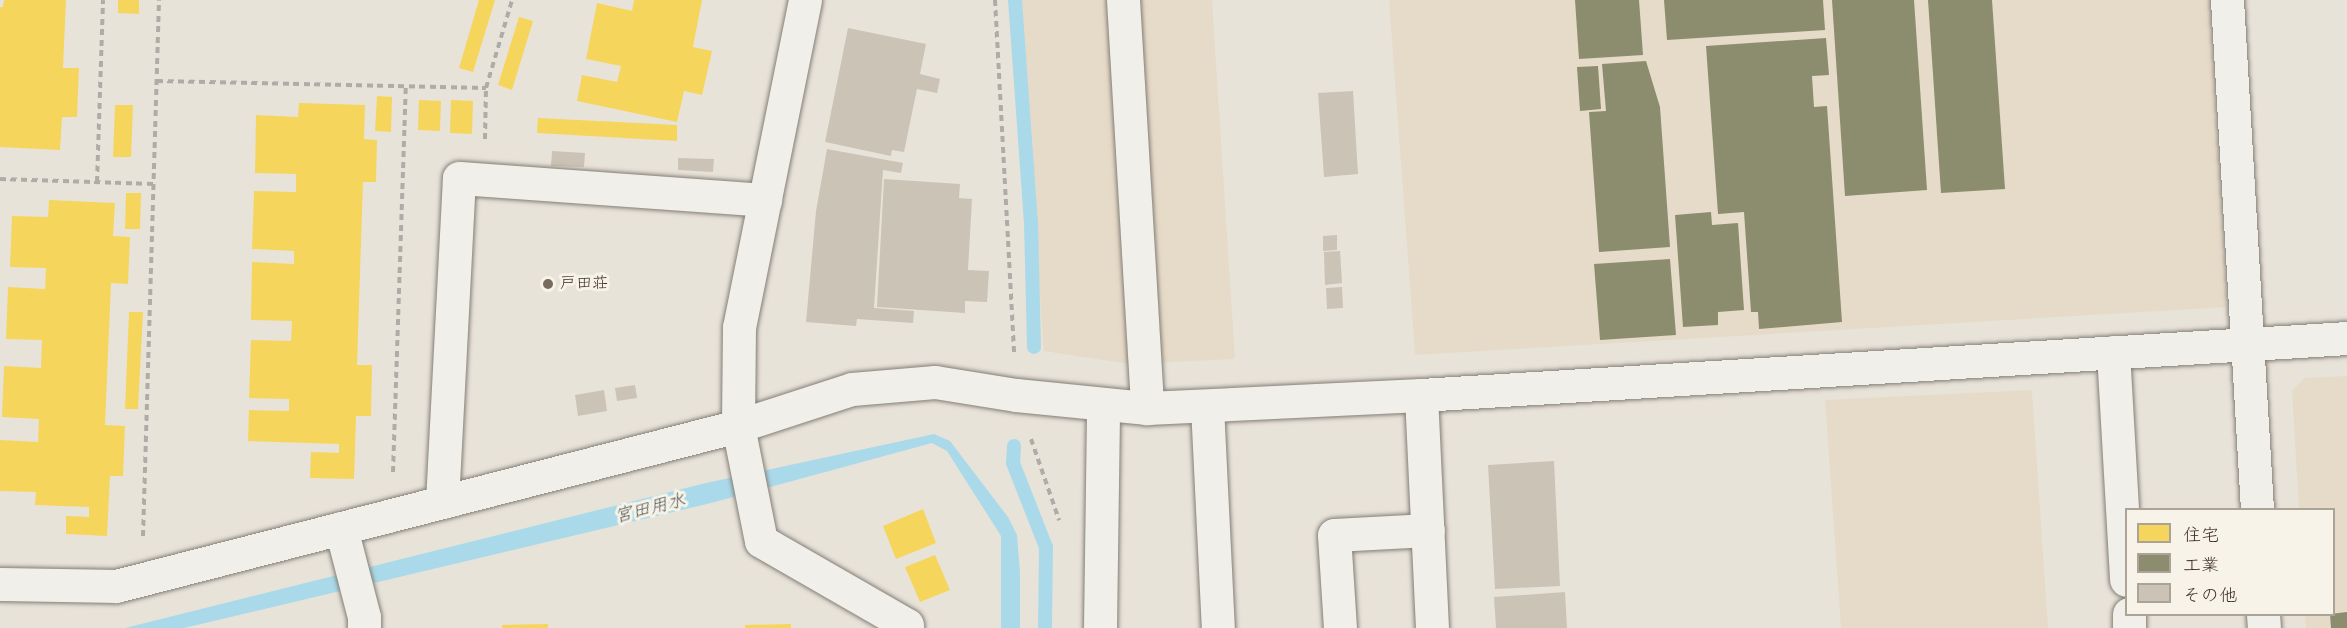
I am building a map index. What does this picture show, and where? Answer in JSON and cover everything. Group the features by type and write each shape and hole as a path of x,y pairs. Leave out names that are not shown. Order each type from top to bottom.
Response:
{"street":[{"path":"805,0 739,327 738,426 761,541 907,625 907,628"},
{"path":"1123,0 1147,408"},
{"path":"2227,0 2257,508"},
{"path":"442,502 459,178 765,200"},
{"path":"0,584 116,586 738,426 852,389 935,382 1016,395 1147,408 1207,406 2347,338"},
{"path":"2113,352 2125,547"},
{"path":"1421,395 1432,628"},
{"path":"1100,628 1103,404"},
{"path":"1207,406 1218,628"},
{"path":"341,528 364,628"},
{"path":"1340,628 1334,535 1428,530"}],"path":[{"path":"97,182 103,0"},
{"path":"142,546 159,0"},
{"path":"485,146 486,88 512,0"},
{"path":"995,0 1016,395 1060,524"},
{"path":"157,81 486,88"},
{"path":"393,481 406,86"},
{"path":"0,179 154,184"}],"shaded area":[{"path":"1018,0 1212,0 1235,359 1129,364 1044,351"},
{"path":"1389,0 2209,0 2227,307 1415,355"},
{"path":"2347,376 2347,628 2306,628 2305,616 2335,616 2335,508 2299,508 2292,391 2304,378"},
{"path":"2032,390 2048,628 1841,628 1825,400"}],"water":[{"name":"宮田用水","path":"934,434 950,441 1008,517 1017,535 1020,572 1020,628 1001,628 1001,536 947,451 932,443 711,503 184,628 125,628 706,483"}],"building: 住宅":[{"path":"4,0 66,0 63,68 79,68 77,117 62,117 60,150 0,147 0,7 3,7"},
{"path":"118,0 139,0 139,14 118,13"},
{"path":"479,0 495,0 473,72 459,68"},
{"path":"634,0 702,0 693,47 712,51 702,95 684,91 677,122 577,101 582,75 617,82 621,66 586,59 597,3 632,11"},
{"path":"519,17 533,21 512,90 498,85"},
{"path":"377,96 392,97 391,132 375,131"},
{"path":"419,100 441,101 440,131 418,130"},
{"path":"451,100 473,101 472,134 450,133"},
{"path":"299,103 365,105 364,139 377,140 376,182 363,182 357,365 372,365 371,416 356,416 354,479 310,478 311,452 339,453 339,444 248,441 249,410 289,411 289,399 249,398 251,340 291,341 292,321 251,320 252,262 294,264 294,251 252,249 254,191 296,192 296,174 255,173 256,115 298,117"},
{"path":"115,105 133,105 131,157 113,157"},
{"path":"538,118 677,125 677,141 537,133"},
{"path":"126,193 141,193 140,229 125,229"},
{"path":"49,200 115,203 113,236 130,237 128,284 111,283 105,425 125,426 123,476 110,476 107,536 66,534 66,516 89,517 89,507 35,505 36,492 0,491 0,440 38,442 39,419 2,417 4,366 41,368 42,340 6,339 8,287 45,289 46,268 10,267 12,216 48,217"},
{"path":"129,312 143,312 138,409 125,409"},
{"path":"923,509 936,543 896,559 883,526"},
{"path":"935,555 950,590 920,602 905,567"},
{"path":"548,624 548,628 502,628 502,625"},
{"path":"791,624 791,628 745,628 745,625"}],"building: 工業":[{"path":"1575,0 1639,0 1643,55 1579,59"},
{"path":"1664,0 1823,0 1825,30 1667,40"},
{"path":"1832,0 1914,0 1927,190 1845,196"},
{"path":"1928,0 1992,0 2005,189 1941,193"},
{"path":"1826,38 1829,75 1812,76 1814,107 1827,106 1842,322 1759,329 1758,312 1751,312 1744,212 1718,214 1706,46"},
{"path":"1646,61 1660,107 1670,247 1599,252 1589,112 1606,111 1602,64"},
{"path":"1598,66 1601,109 1580,111 1577,67"},
{"path":"1711,212 1712,225 1738,223 1744,310 1718,312 1718,325 1683,327 1675,215"},
{"path":"1670,259 1676,335 1600,340 1594,264"},
{"path":"2347,612 2347,628 2331,628 2330,616 2335,616 2335,613"}],"building: その他":[{"path":"848,28 926,44 920,74 940,79 937,93 917,89 904,152 892,150 891,156 825,142"},
{"path":"1353,91 1358,174 1324,177 1318,93"},
{"path":"827,149 903,163 901,173 883,170 874,308 914,311 913,323 857,319 856,326 806,322 816,211"},
{"path":"552,151 585,153 584,167 551,166"},
{"path":"678,158 714,159 713,172 678,170"},
{"path":"884,179 960,184 959,198 972,199 968,270 989,271 987,302 965,301 965,313 877,307"},
{"path":"1337,235 1337,250 1323,251 1323,236"},
{"path":"1340,251 1342,283 1325,285 1324,252"},
{"path":"1342,287 1343,308 1327,309 1326,288"},
{"path":"635,385 637,398 617,401 615,388"},
{"path":"604,390 607,411 578,416 575,395"},
{"path":"1554,461 1560,586 1495,589 1488,465"},
{"path":"1565,592 1567,628 1496,628 1494,597"}],"waterway":[{"path":"1015,0 1031,223 1034,347"},
{"path":"1014,446 1013,463 1046,547 1045,628"}],"place":[{"name":"戸田荘","path":"548,284"}]}
